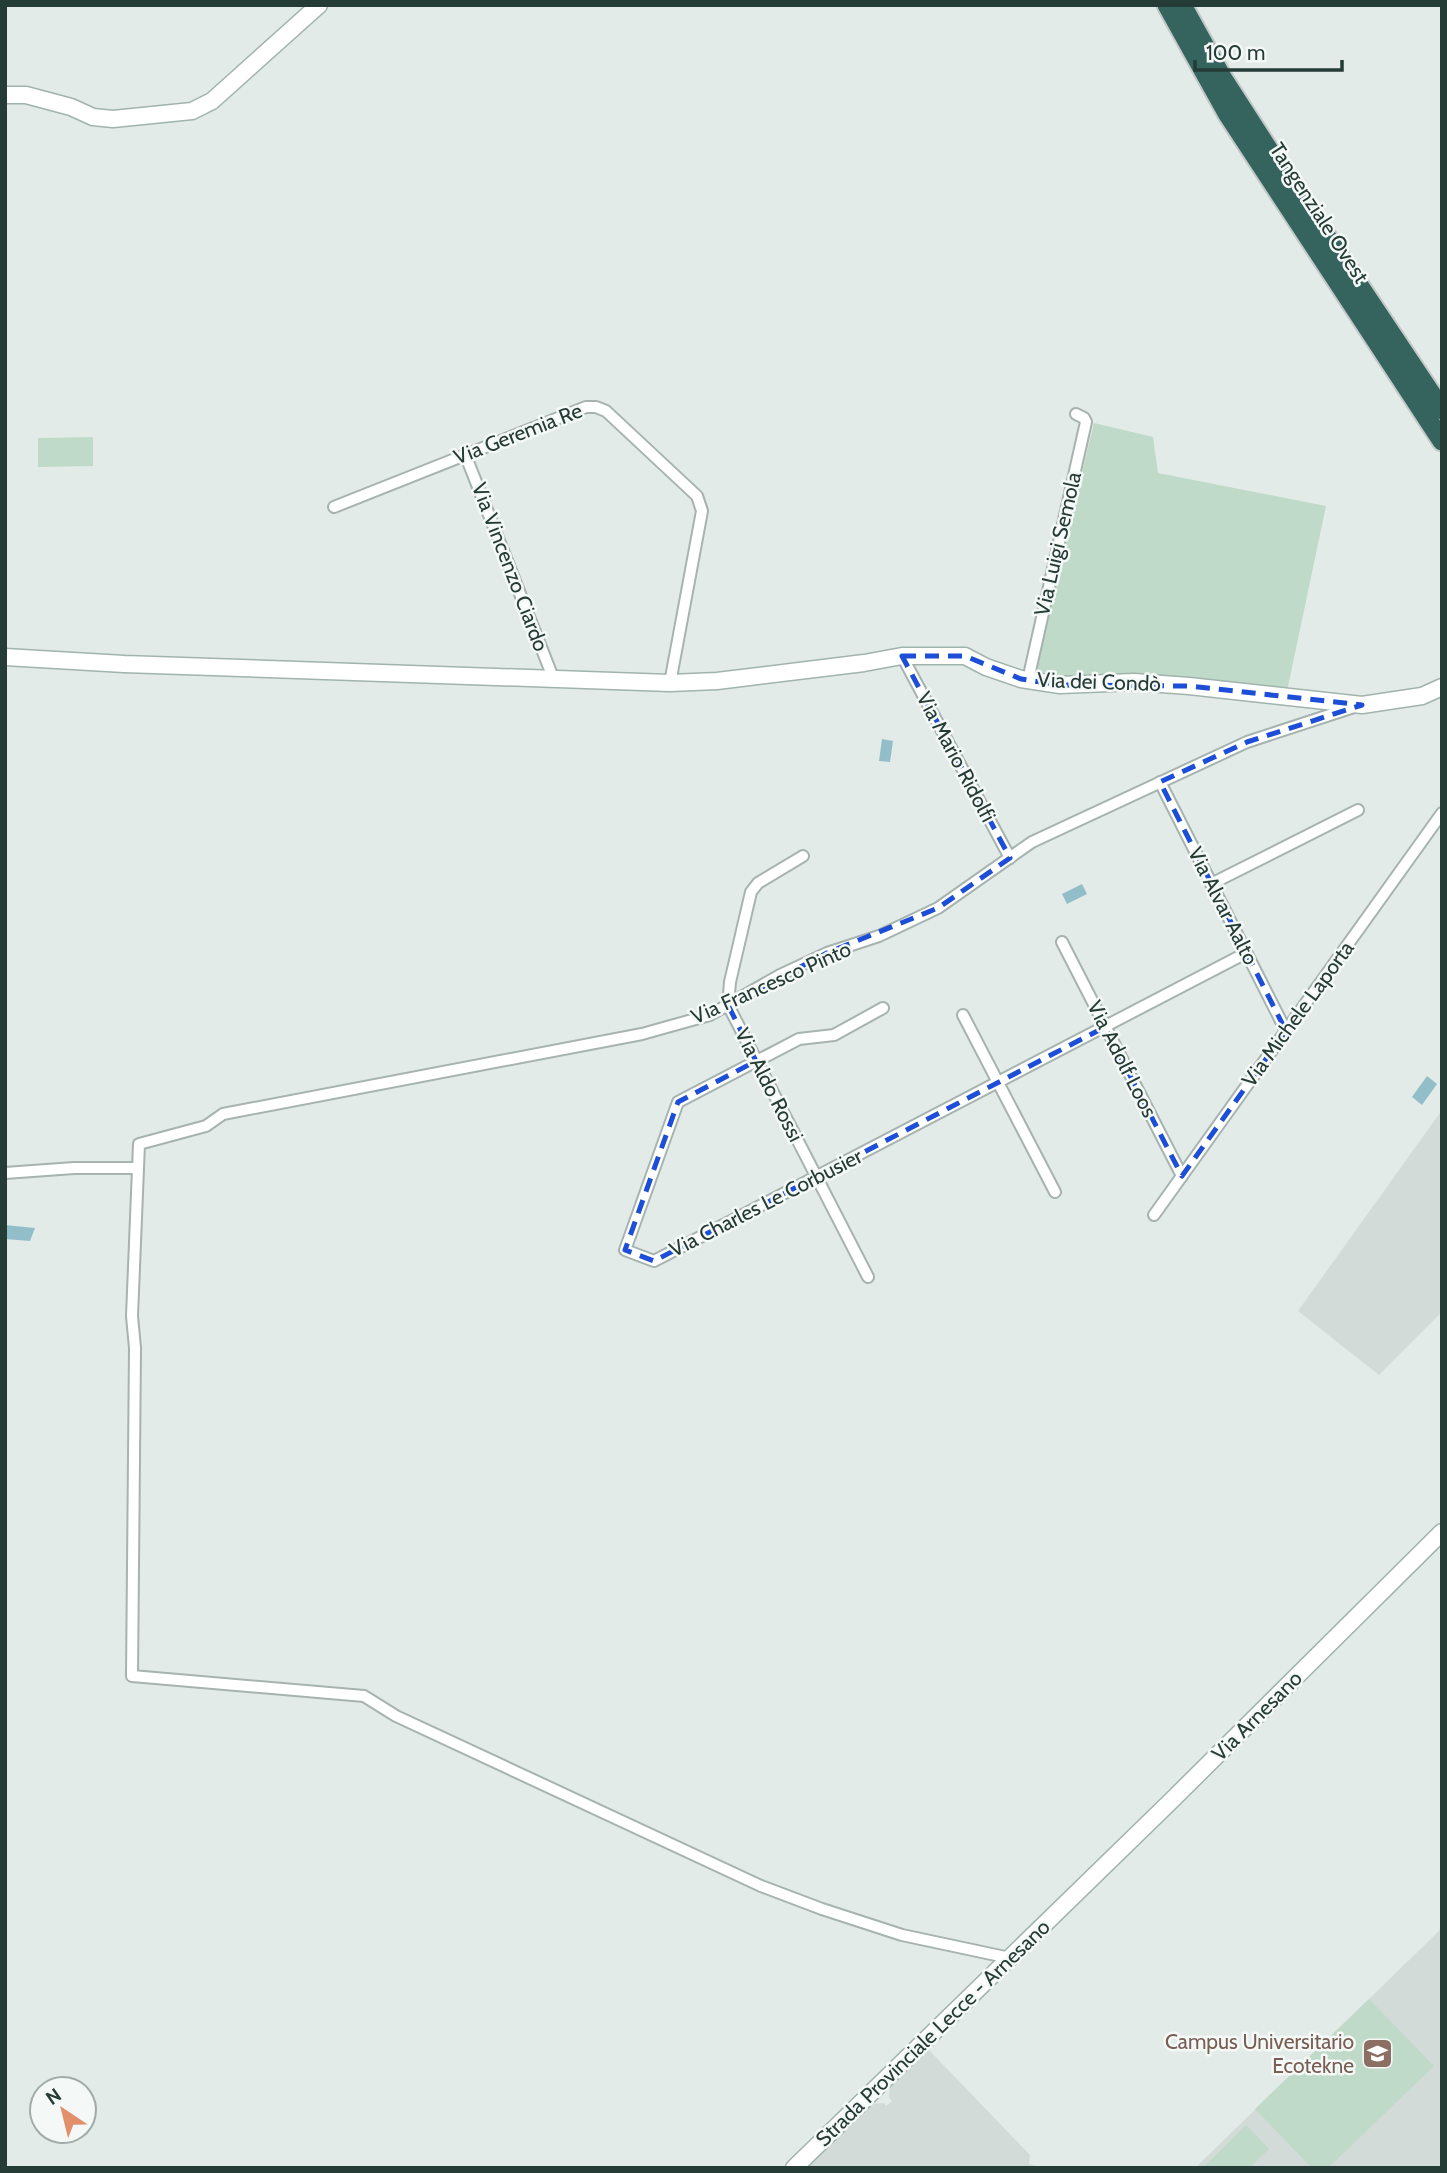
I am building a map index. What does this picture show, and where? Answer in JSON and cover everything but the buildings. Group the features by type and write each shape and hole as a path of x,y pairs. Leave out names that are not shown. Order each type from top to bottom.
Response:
{"highway":[{"name":"Tangenziale Ovest","path":"1167,5 1235,125 1442,441"},
{"name":"Tangenziale Ovest","path":"1182,5 1223,79 1269,152 1442,410"}],"street":[{"path":"5,95 26,95 71,107 93,117 113,120 192,111 212,101 318,5"},
{"name":"Via Geremia Re","path":"334,507 586,407 606,411 696,496 702,511 670,683"},
{"name":"Via Luigi Semola","path":"1028,680 1086,422 1076,414"},
{"name":"Via Vincenzo Ciardo","path":"466,454 554,680"},
{"name":"Via dei Condò","path":"5,657 124,664 670,683 717,681 902,656 965,656 986,667 1028,680 1060,685 1134,682 1189,685 1362,705 1422,696 1442,687"},
{"name":"Via Mario Ridolfi","path":"902,656 1010,858"},
{"name":"Via Francesco Pinto","path":"138,1168 139,1144 206,1126 223,1114 642,1034 710,1015 780,975 827,953 879,936 938,908 1032,842 1247,742 1362,705"},
{"name":"Via Alvar Aalto","path":"1160,782 1286,1031"},
{"path":"1211,884 1358,810"},
{"name":"Via Michele Laporta","path":"1154,1215 1442,813"},
{"path":"728,1005 730,982 751,892 758,883 803,856"},
{"name":"Via Adolf Loos","path":"1062,942 1182,1176"},
{"name":"Via Charles Le Corbusier","path":"883,1008 834,1035 799,1039 678,1101 625,1250 654,1261 1246,953"},
{"name":"Via Aldo Rossi","path":"728,1005 868,1277"},
{"path":"963,1015 1055,1192"},
{"path":"5,1173 74,1168 138,1168 132,1317 135,1348 132,1676 364,1696 396,1717 761,1886 902,1935 1010,1958"},
{"name":"Via Arnesano","path":"1072,1898 1442,1532"},
{"name":"Strada Provinciale Lecce - Arnesano","path":"794,2168 1072,1898"}],"highlighted area":[{"path":"902,656 965,656 1021,679 1060,685 1189,686 1362,705 1247,742 1160,782 1286,1031 1182,1176 1105,1027 654,1261 625,1250 678,1102 756,1061 728,1005 827,953 938,908 1010,858"}],"shaded area":[{"path":"1442,1110 1442,1312 1379,1375 1298,1311"},
{"name":"Campus Universitario Ecotekne","path":"1442,1928 1442,2168 1195,2168 1369,1999"},
{"path":"928,2049 1030,2155 1029,2164 1043,2168 807,2168 871,2104 884,2103 886,2106 892,2101 889,2097 890,2086"}],"green space":[{"path":"1094,423 1153,437 1158,473 1326,506 1287,691 1061,681 1033,675"},
{"path":"93,437 93,466 38,467 38,438"},
{"path":"1369,1999 1434,2066 1328,2168 1312,2168 1255,2109"},
{"path":"1246,2125 1269,2149 1249,2168 1203,2168"}],"water":[{"path":"882,739 893,741 890,762 879,761"},
{"path":"1082,884 1087,894 1067,904 1062,894"},
{"path":"1427,1076 1437,1084 1422,1105 1412,1097"},
{"path":"5,1225 35,1228 30,1241 5,1239"}],"place":[{"name":"Campus Universitario Ecotekne","path":"1377,2054"}]}
